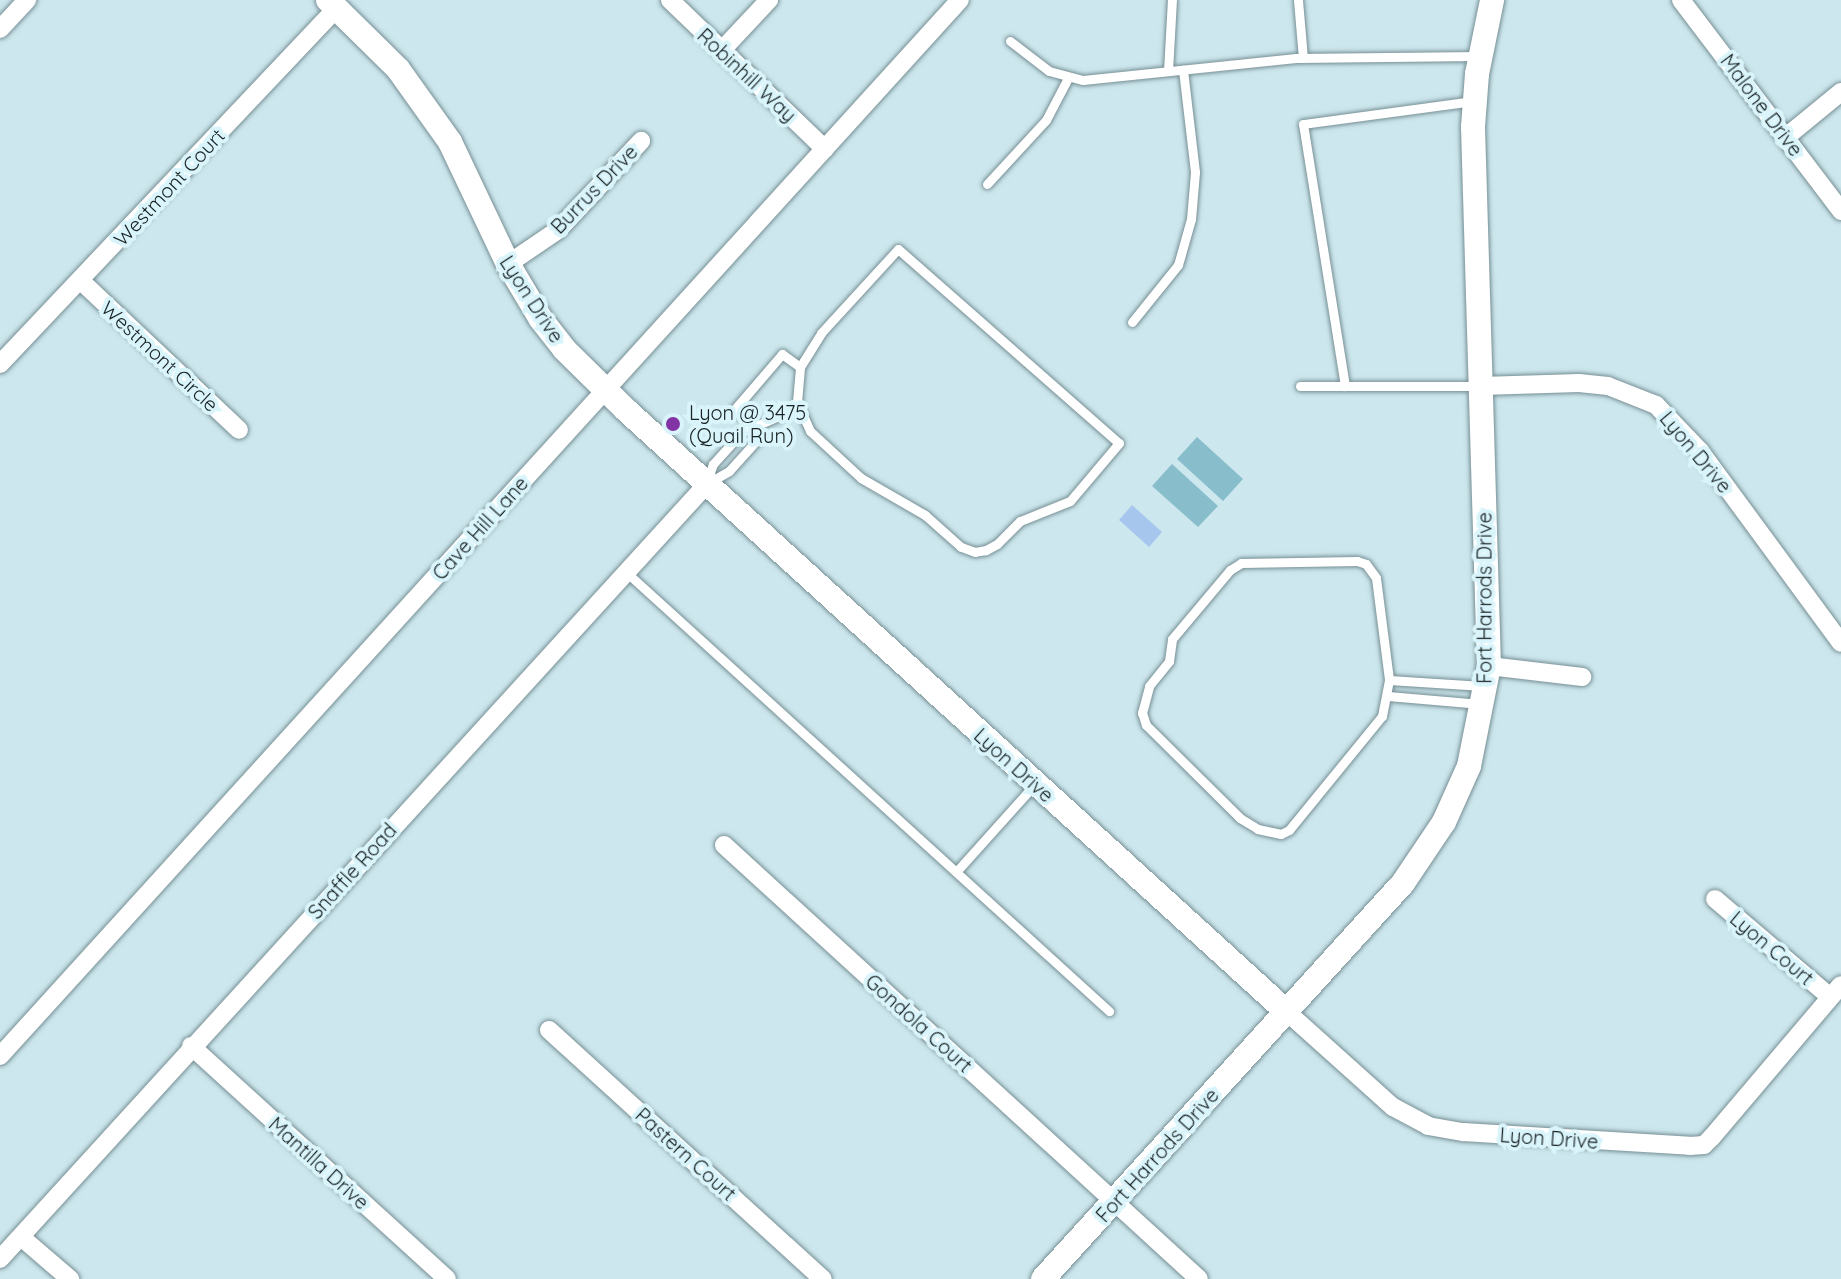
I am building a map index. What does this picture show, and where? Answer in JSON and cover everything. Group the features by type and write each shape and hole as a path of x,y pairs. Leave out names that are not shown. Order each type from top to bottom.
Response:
{"street":[{"path":"0,29 27,0"},
{"name":"Robinhill Way","path":"670,0 825,149"},
{"path":"722,50 769,0"},
{"name":"Cave Hill Lane","path":"0,1056 960,0"},
{"name":"Fort Harrods Drive","path":"1043,1279 1287,1012 1426,853 1469,766 1486,685 1474,101 1492,0"},
{"name":"Malone Drive","path":"1681,0 1841,211"},
{"name":"Lyon Drive","path":"332,4 398,69 450,142 508,264 540,318 606,390 1393,1107 1428,1126 1463,1132 1704,1145 1835,991"},
{"name":"Westmont Court","path":"0,364 81,281 332,4"},
{"path":"1786,137 1841,92"},
{"name":"Burrus Drive","path":"508,264 558,230 641,141"},
{"name":"Westmont Circle","path":"81,281 239,430"},
{"name":"Lyon Drive","path":"1481,386 1579,383 1608,386 1656,405 1700,451 1841,643"},
{"name":"Snaffle Road","path":"0,1259 191,1046 707,484"},
{"path":"1486,685 1582,677"},
{"name":"Gondola Court","path":"724,845 1199,1279"},
{"name":"Lyon Court","path":"1715,899 1835,991"},
{"name":"Pastern Court","path":"549,1030 823,1279"},
{"name":"Mantilla Drive","path":"191,1046 447,1279"},
{"path":"21,1237 70,1279"}],"lane":[{"path":"1168,71 1172,0"},
{"path":"1298,0 1303,58"},
{"path":"1010,41 1049,71 1083,80 1303,58 1480,56"},
{"path":"1132,322 1178,265 1191,219 1195,172 1183,70"},
{"path":"987,184 1046,120 1068,78"},
{"path":"1345,386 1303,124 1474,101"},
{"path":"898,249 1119,443 1070,501 1020,521 997,544 975,552 961,547 925,515 861,478 810,431 799,407 800,367 821,333 898,249"},
{"path":"707,484 729,471 757,440 756,427 734,410 782,354 800,367"},
{"path":"1300,386 1481,386"},
{"path":"707,484 713,464 742,432 799,407"},
{"path":"1241,563 1366,564 1376,578 1389,680 1388,696 1375,728 1289,830 1281,834 1258,829 1240,818 1146,725 1142,713 1149,686 1169,661 1172,639 1230,570 1241,563"},
{"path":"626,572 1109,1011"},
{"path":"1389,680 1486,685"},
{"path":"1388,696 1486,685"},
{"path":"956,872 1035,784"}],"shaded area":[{"path":"1197,437 1243,479 1223,501 1177,459"},
{"path":"1172,464 1218,506 1198,527 1152,486"},
{"path":"1132,505 1162,532 1149,547 1119,520"}],"place":[{"name":"Lyon @ 3475 (Quail Run)","path":"673,424"}]}
